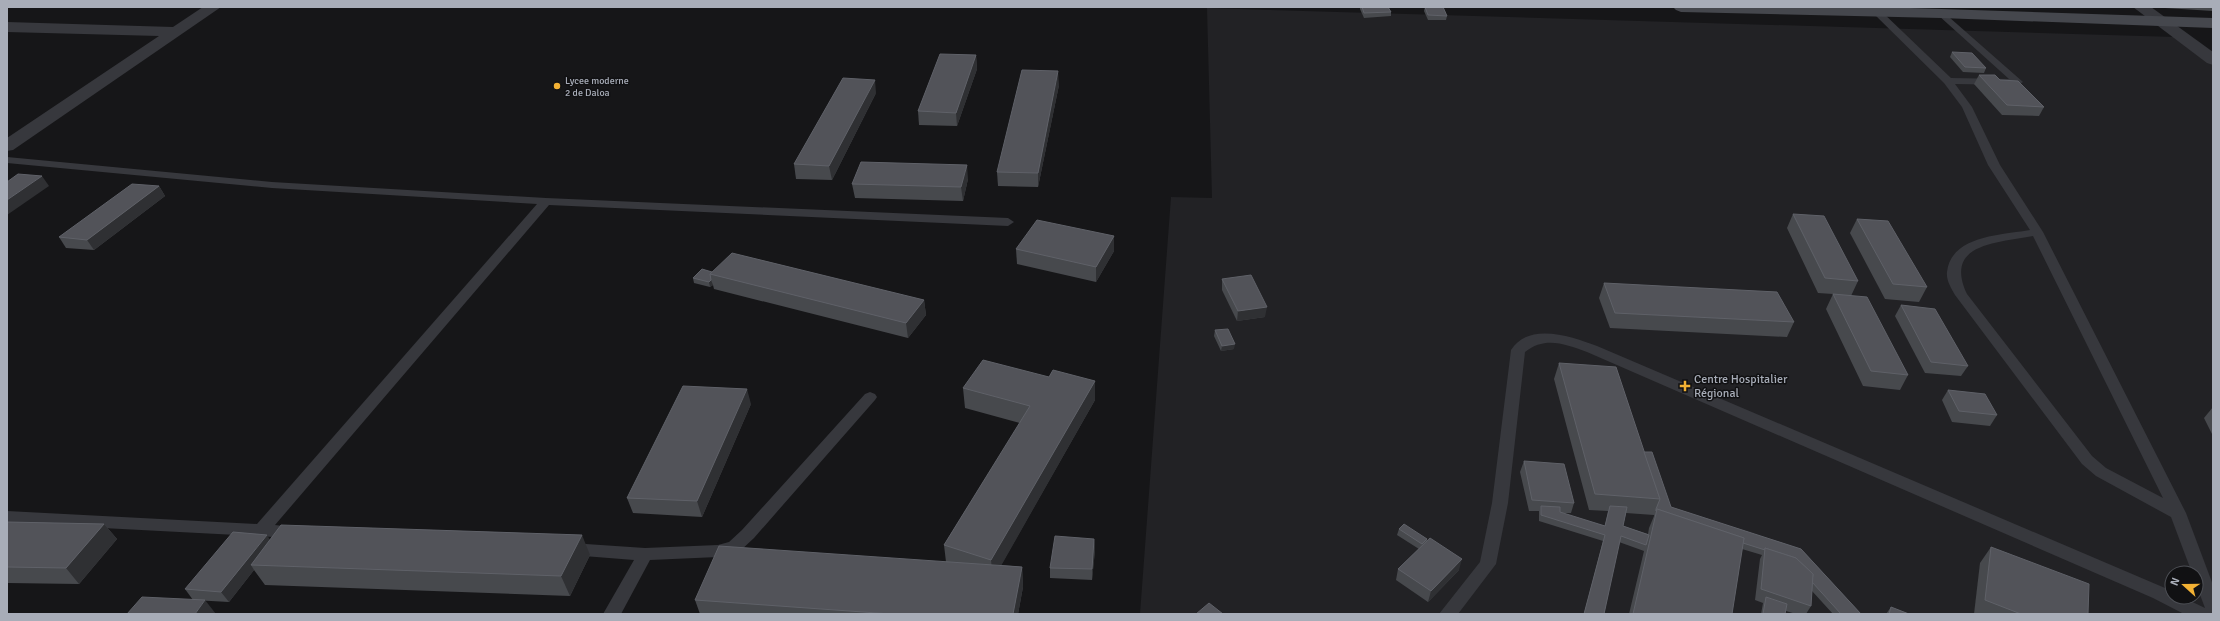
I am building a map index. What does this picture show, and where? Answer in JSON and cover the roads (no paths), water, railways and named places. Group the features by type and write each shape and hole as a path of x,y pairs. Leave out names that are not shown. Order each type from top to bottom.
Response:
{"street":[{"path":"7,146 213,7"},
{"path":"1681,7 1818,9 2213,23"},
{"path":"2141,7 2213,60"},
{"path":"7,27 175,32"}],"lane":[{"path":"1876,12 1948,81 1967,107 1994,164 2037,232 2178,514 2213,608"},
{"path":"1941,13 2018,82 1948,81"},
{"path":"7,160 272,185 546,201 1008,222"},
{"path":"262,530 546,201"},
{"path":"2037,232 1976,244 1961,253 1953,271 1954,280 1961,295 2087,460 2101,472 2178,514"},
{"path":"1448,614 1488,564 1500,503 1518,350 1526,342 1545,337 1562,338 1592,349 2159,593 2200,614"},
{"path":"559,548 645,554 718,551 734,547 748,534 870,397"},
{"path":"7,517 308,533"},
{"path":"612,614 645,554"}],"place":[{"name":"Lycee moderne 2 de Daloa","path":"557,86"},
{"name":"Centre Hospitalier Régional","path":"1685,386"}]}
